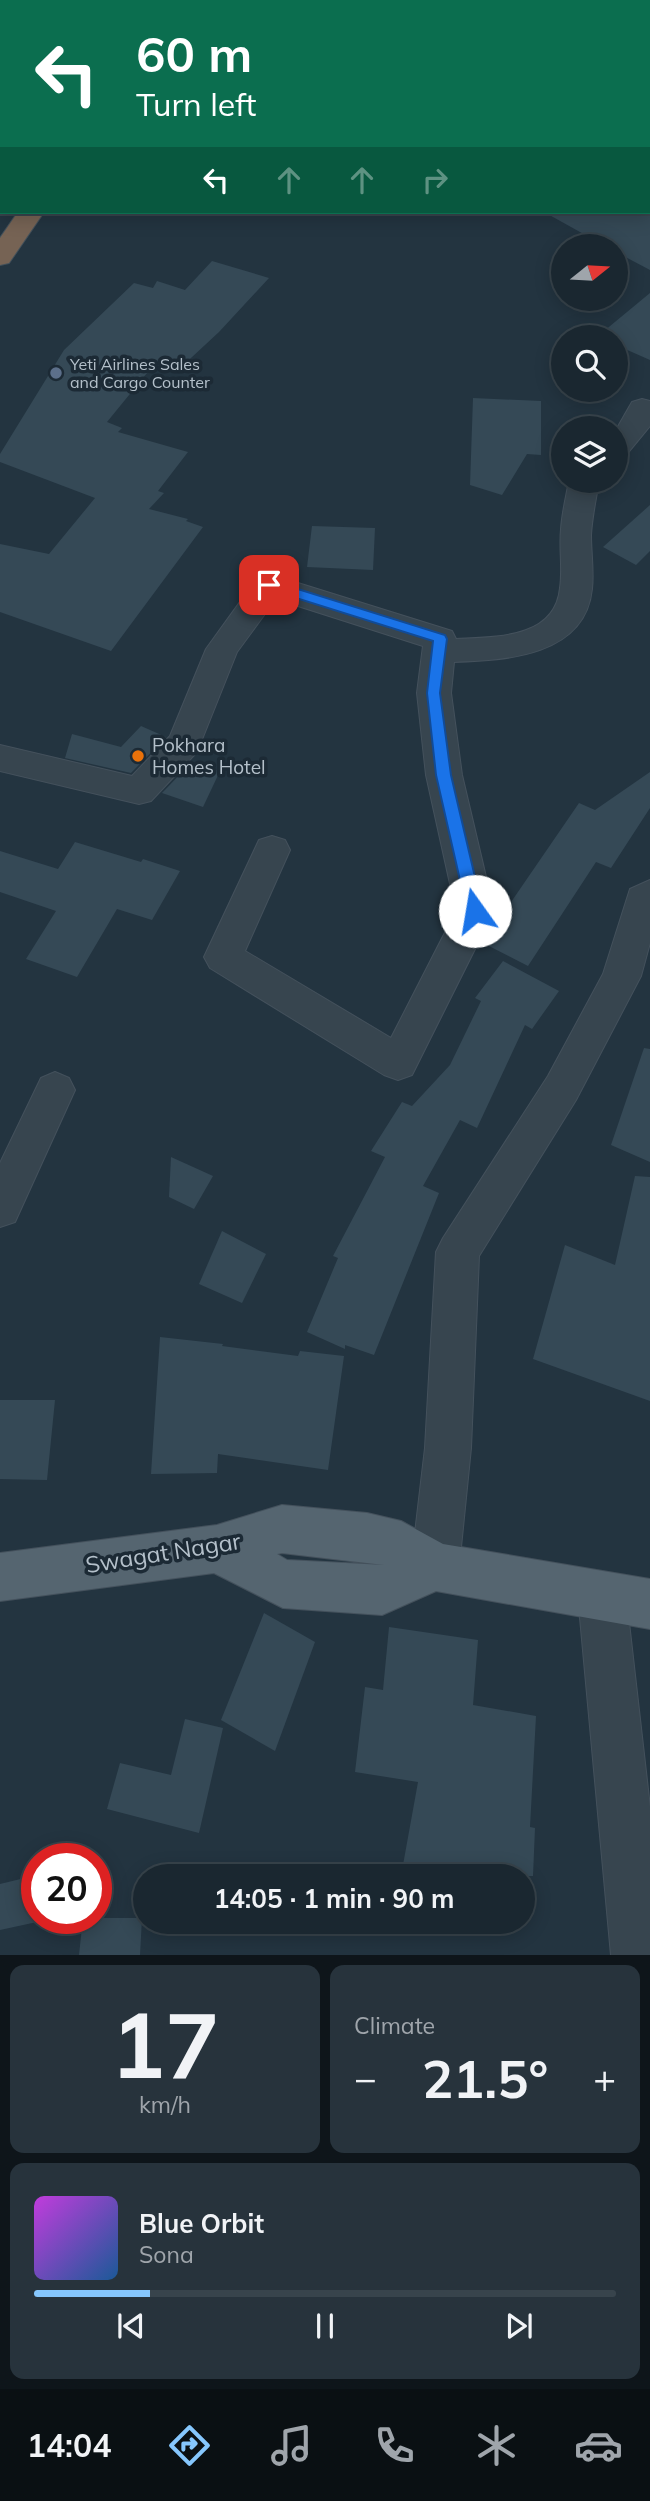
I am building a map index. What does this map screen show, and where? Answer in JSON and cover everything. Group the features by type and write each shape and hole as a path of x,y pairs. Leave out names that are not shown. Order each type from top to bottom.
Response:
{"highway":[{"path":"0,257 30,214"}],"main road":[{"name":"Swagat Nagar","path":"0,1577 217,1549 283,1584 319,1587 382,1591 435,1567"},
{"path":"435,1567 626,1600"}],"street":[{"path":"628,434 636,425 642,408"},
{"path":"438,651 497,649 547,637 571,611 576,576 576,529 582,493"},
{"path":"0,758 139,791 185,743 222,649 269,585 440,639 433,693 443,775 475,911 398,1063 223,957 272,850"},
{"path":"435,1567 447,1448 458,1252 562,1088 622,976 643,900 650,895"},
{"path":"0,1208 55,1090"},
{"path":"626,1600 639,1955"}],"building":[{"path":"548,214 650,214 650,270 628,258 628,234 584,234"},
{"path":"212,261 269,278 219,332 178,370 156,362 107,422 122,428 118,432 188,452 158,491 164,493 149,509 188,519 186,521 203,527 111,651 0,612 0,544 49,554 95,498 0,462 0,454 64,350 134,283 153,288 157,281 185,290"},
{"path":"650,293 650,360 628,350 628,325 611,325"},
{"path":"473,398 541,401 541,455 527,454 502,495 470,485"},
{"path":"650,505 650,551 636,565 603,547"},
{"path":"312,526 375,528 373,570 307,567"},
{"path":"141,726 166,737 131,773 65,758 72,734 121,747"},
{"path":"190,764 220,771 203,807 162,793"},
{"path":"650,772 650,808 611,868 596,862 528,966 483,943 579,803 595,810"},
{"path":"75,842 180,871 152,920 117,909 77,977 26,959 56,911 0,892 0,851 58,869"},
{"path":"503,961 559,991 532,1029 525,1025 477,1128 460,1120 423,1186 439,1193 374,1355 345,1345 345,1349 307,1332 338,1258 333,1256 385,1157 371,1151 402,1102 412,1106 450,1065 481,1001 475,998"},
{"path":"644,1048 650,1049 650,1162 611,1145"},
{"path":"171,1157 213,1176 194,1209 169,1197"},
{"path":"635,1176 650,1177 650,1401 533,1359 565,1245 615,1265"},
{"path":"222,1231 266,1254 242,1303 199,1284"},
{"path":"160,1337 298,1356 300,1351 344,1356 328,1470 218,1454 217,1473 151,1474"},
{"path":"0,1400 55,1400 47,1480 0,1479"},
{"path":"264,1613 315,1642 275,1751 221,1720"},
{"path":"389,1627 478,1640 473,1705 536,1716 530,1827 535,1828 534,1864 403,1864 418,1782 355,1772 365,1687 383,1690"},
{"path":"185,1719 223,1728 199,1833 107,1809 120,1763 171,1775"},
{"path":"21,1879 21,1925 0,1930 0,1884"},
{"path":"112,1918 133,1918 133,1934 141,1934 140,1955 79,1955 81,1934 112,1934"}],"place":[{"name":"Yeti Airlines Sales and Cargo Counter","path":"56,373"},
{"name":"Pokhara Homes Hotel","path":"138,756"}],"route":[{"path":"269,585 440,639 433,693 443,775 475,911"}]}
